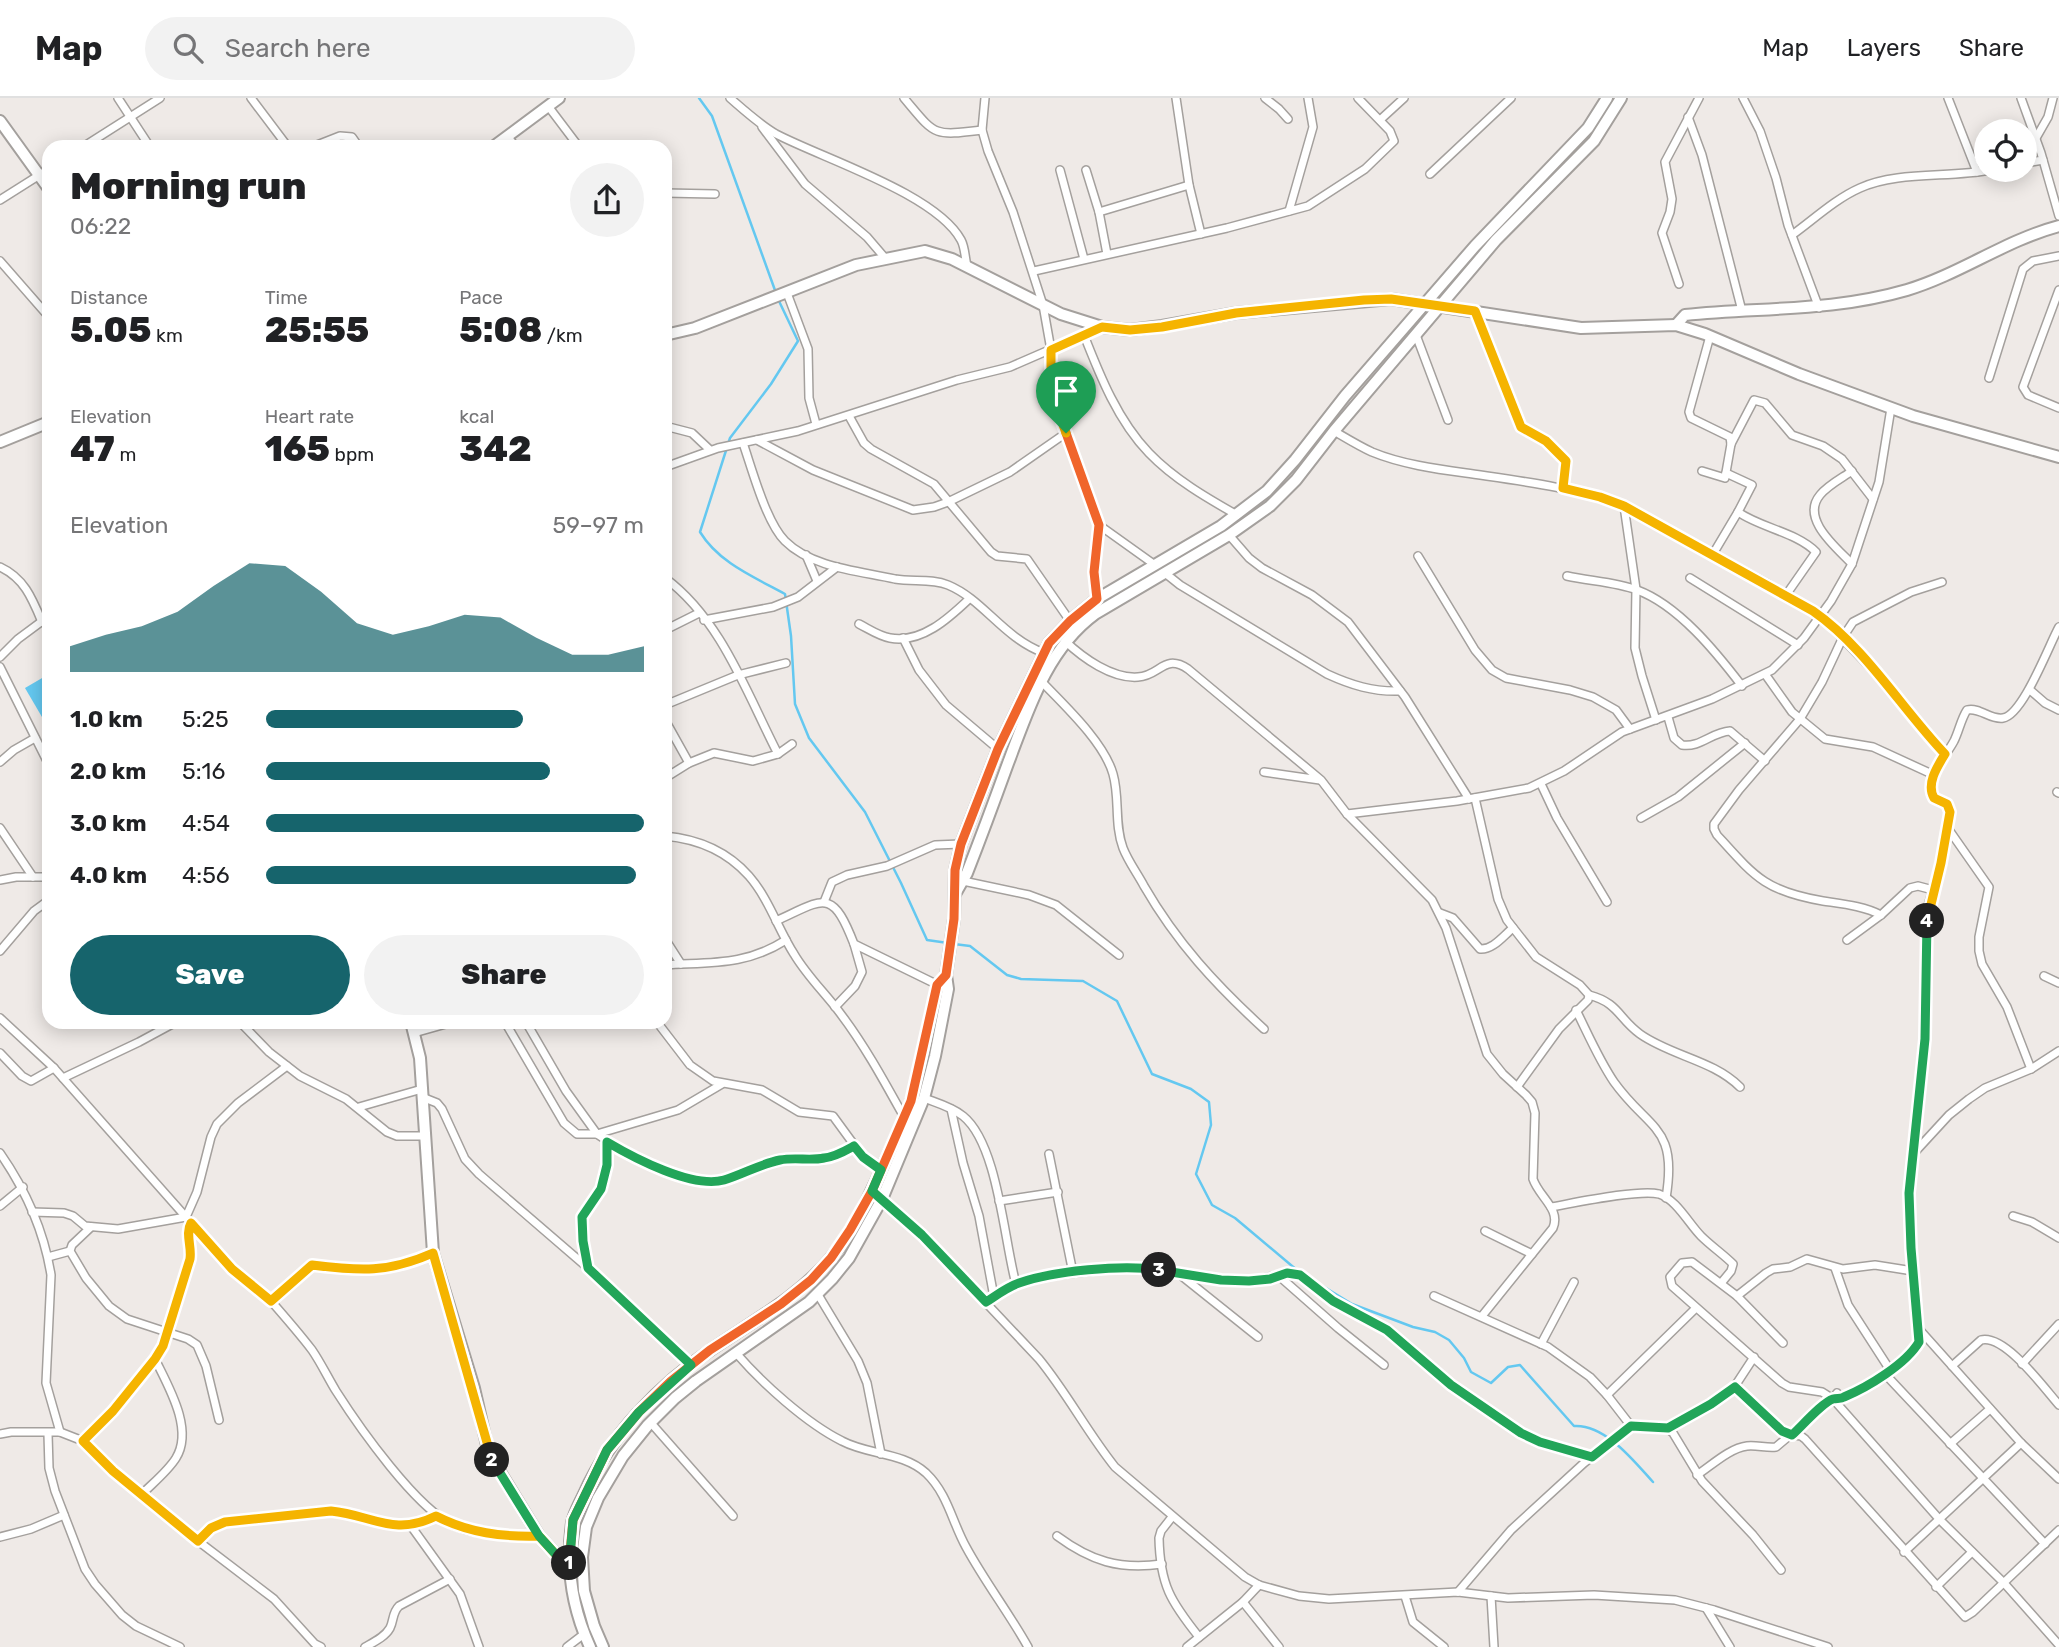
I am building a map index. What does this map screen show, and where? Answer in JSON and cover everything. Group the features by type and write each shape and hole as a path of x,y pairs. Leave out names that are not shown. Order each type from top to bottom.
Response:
{"street":[{"path":"118,98 146,140"},
{"path":"94,140 160,98"},
{"path":"251,98 283,140"},
{"path":"730,98 759,124 805,184 867,237 885,258"},
{"path":"904,98 931,129 938,132 947,134 982,130"},
{"path":"985,98 982,130 1034,271 1043,305 1051,350 1054,400 1099,525 1094,572 1097,599"},
{"path":"1176,98 1189,185 1201,234"},
{"path":"1265,98 1288,119"},
{"path":"1289,211 1313,127 1308,98"},
{"path":"1034,271 1201,234 1308,206 1365,169 1394,141 1393,135 1358,98"},
{"path":"1380,120 1404,98"},
{"path":"1430,174 1511,98"},
{"path":"603,1647 584,1591 582,1557 586,1527 598,1497 623,1456 651,1423 696,1381 767,1332 817,1293 849,1258 882,1199 924,1098 935,1056 948,989 946,975 953,924 955,870 961,844 998,749 1049,643 1097,599 1238,516 1267,491 1475,246 1588,128 1607,98"},
{"path":"954,897 963,881 1041,681 1065,641 1095,614 1229,535 1270,506 1296,480 1334,431 1496,240 1594,141 1621,98"},
{"path":"1679,284 1662,233 1672,200 1665,166 1699,98"},
{"path":"1743,98 1760,131 1792,235 1819,308"},
{"path":"1948,98 1974,164"},
{"path":"2021,98 2029,119"},
{"path":"503,140 552,101 575,140"},
{"path":"2037,136 2055,103"},
{"path":"1688,117 1702,155 1742,311"},
{"path":"0,121 42,181"},
{"path":"759,124 928,207 953,228 962,242 967,266"},
{"path":"330,140 340,136 352,137 354,140"},
{"path":"508,136 511,140"},
{"path":"2037,141 2059,216"},
{"path":"2037,161 2043,160"},
{"path":"1060,170 1084,259"},
{"path":"1086,170 1107,254"},
{"path":"1792,235 1860,188 1882,181 1974,172"},
{"path":"0,200 42,173"},
{"path":"1098,212 1189,185"},
{"path":"672,193 715,194"},
{"path":"1676,325 1685,315 1819,308 1870,300 1955,273 2029,236 2059,226"},
{"path":"672,333 695,328 856,265 925,251 952,258 1061,314 1102,327 1130,330 1162,327 1236,313 1391,299 1581,328 1676,325 1891,408 2059,457"},
{"path":"1989,378 2023,269 2033,261 2059,256"},
{"path":"0,261 42,309"},
{"path":"784,294 808,349 809,398 816,424"},
{"path":"2058,296 2023,387 2028,394 2059,408"},
{"path":"1475,311 1521,427 1546,441 1566,461 1563,488"},
{"path":"672,464 714,449 798,431 957,380 1010,367 1102,327"},
{"path":"1084,335 1104,385 1149,454 1199,493 1238,516"},
{"path":"1416,335 1448,420"},
{"path":"1710,336 1689,412 1691,418 1730,437 1731,444"},
{"path":"1702,471 1725,478 1731,444 1754,400 1765,402 1792,435 1823,446 1842,459 1873,499"},
{"path":"1347,814 1472,798 1541,784 1630,729 1668,717 1765,674 1798,645 1821,616 1852,564 1879,482 1891,408"},
{"path":"849,416 864,443 882,456 934,484 990,552 1010,558 1022,557 1032,564 1070,621"},
{"path":"0,442 42,425"},
{"path":"672,428 692,433 714,449"},
{"path":"1334,431 1388,457 1438,469 1563,488 1624,506 1821,616 1843,637 1945,754"},
{"path":"757,440 813,470 905,507 922,510 948,502 1010,472 1066,433"},
{"path":"740,443 778,532 793,548 836,567 905,581 945,584 969,599 1012,636 1044,653"},
{"path":"1852,471 1820,494 1815,505 1815,519 1823,533 1852,564"},
{"path":"1713,554 1752,485 1726,473"},
{"path":"1624,506 1636,589 1636,648 1656,720"},
{"path":"1738,512 1753,522 1808,544 1816,552 1786,595"},
{"path":"1099,525 1155,565"},
{"path":"1229,535 1249,558 1262,568 1312,595 1348,622 1400,691 1472,798 1501,910 1536,957 1580,985 1589,995 1614,1006 1640,1034 1722,1072 1740,1087"},
{"path":"806,555 817,581"},
{"path":"1418,556 1475,650 1492,670 1506,678 1594,697 1616,710 1630,729"},
{"path":"0,567 20,580 42,613"},
{"path":"672,628 702,617 773,607 798,597 836,567"},
{"path":"1165,573 1180,585 1327,674 1353,685 1378,691 1400,691"},
{"path":"1567,576 1636,589 1658,600 1706,642 1742,686"},
{"path":"1690,578 1798,645"},
{"path":"1881,915 1867,909 1782,892 1754,874 1714,829 1717,818 1800,719 1853,622 1911,592 1942,582"},
{"path":"672,583 719,639 778,754"},
{"path":"859,624 884,636 903,638 919,635 940,625 969,599"},
{"path":"0,657 18,639 42,622"},
{"path":"1783,1343 1722,1282 1692,1262 1682,1263 1669,1282 1789,1387 1842,1398 1887,1372 1919,1342 1909,1193 1925,1039 1925,933 1949,807 1932,796 1934,775 1967,710 1975,709 1994,717 2007,718 2030,690 2059,627"},
{"path":"903,638 919,670 946,705 998,749"},
{"path":"1065,641 1096,664 1135,678 1169,663 1178,663 1321,780 1347,814 1432,900 1440,913 1487,1054 1532,1102 1535,1113 1533,1180 1551,1207 1556,1221 1482,1316"},
{"path":"672,702 738,675 786,663"},
{"path":"0,667 42,752"},
{"path":"1765,674 1787,706 1825,738 1873,747 1934,775"},
{"path":"1041,681 1083,725 1107,760 1113,774 1118,829 1123,848 1151,899 1191,956 1221,989 1264,1029"},
{"path":"2030,690 2058,706"},
{"path":"1668,717 1674,738 1682,745 1696,744 1730,731 1765,761"},
{"path":"672,733 689,763"},
{"path":"0,762 13,750 35,738"},
{"path":"1642,818 1678,797 1745,743"},
{"path":"672,774 713,753 753,761 778,754 792,744"},
{"path":"1264,772 1321,780"},
{"path":"1541,784 1557,818 1607,902"},
{"path":"1947,827 1989,887 1979,937 1979,951 1982,964 2007,1007 2031,1069"},
{"path":"0,828 33,877"},
{"path":"672,837 705,843 726,856 748,875 766,899 786,940 808,975 835,1007 877,1067 904,1117"},
{"path":"824,902 832,883 847,875 887,866 935,845 961,844"},
{"path":"0,880 42,877"},
{"path":"963,881 1029,895 1056,905 1119,955"},
{"path":"1847,940 1914,886 1933,890"},
{"path":"776,921 813,904 824,902 843,915 862,972 855,986 835,1007"},
{"path":"0,951 42,905"},
{"path":"1440,913 1453,918 1480,949 1485,950 1492,946 1513,928"},
{"path":"672,965 738,961 764,953 786,940"},
{"path":"854,944 937,985"},
{"path":"672,950 681,964"},
{"path":"590,1647 584,1634 569,1569 573,1520 607,1450 639,1412 691,1365 781,1304 811,1280 831,1258 872,1191 911,1101 937,985 946,975"},
{"path":"2044,976 2059,983"},
{"path":"1517,1087 1559,1029 1588,1000 1589,995"},
{"path":"1576,1010 1615,1083 1663,1135 1669,1166 1666,1198"},
{"path":"0,1018 54,1068 232,1269 271,1301 313,1352 355,1419 400,1477 436,1516 456,1526 480,1533 539,1536"},
{"path":"63,1078 163,1029"},
{"path":"247,1029 287,1066 359,1107 387,1132 397,1136 425,1136"},
{"path":"413,1029 420,1058 433,1253 474,1388 489,1454 539,1536 569,1569 583,1580"},
{"path":"509,1029 564,1123 577,1134 597,1134 678,1110 722,1084"},
{"path":"530,1029 566,1091 597,1134 654,1166 693,1179 712,1182 724,1180 758,1165 796,1158 823,1159 854,1146"},
{"path":"662,1029 690,1065 713,1081 762,1090 799,1112 833,1116 863,1157 881,1170"},
{"path":"1914,1153 1949,1115 1969,1099 1985,1088 2031,1069 2059,1051"},
{"path":"0,1053 22,1076 31,1081 54,1068"},
{"path":"83,1441 113,1411 155,1359 167,1332 190,1259 188,1220 217,1124 238,1103 287,1066"},
{"path":"359,1107 422,1091"},
{"path":"422,1091 442,1110 465,1159 479,1174 626,1302 691,1365"},
{"path":"924,1098 964,1117 983,1144 994,1173 1016,1284"},
{"path":"951,1109 978,1216 994,1297"},
{"path":"588,1268 582,1217 601,1189 607,1165 607,1142"},
{"path":"0,1153 23,1187 48,1257 51,1275 46,1383 60,1432"},
{"path":"1049,1154 1073,1273"},
{"path":"0,1206 23,1187"},
{"path":"872,1191 922,1235 1055,1378 1115,1467 1245,1577 1259,1585 1298,1597 1329,1599 1458,1592 1508,1598 1594,1595 1675,1600 1829,1647"},
{"path":"999,1201 1058,1192"},
{"path":"1551,1207 1648,1194 1666,1198 1733,1264 1722,1282"},
{"path":"32,1212 64,1213 91,1227 118,1229 188,1220"},
{"path":"2013,1216 2059,1238"},
{"path":"91,1227 72,1245 70,1251 86,1278 109,1306 127,1319 188,1339 197,1345 202,1352 219,1420"},
{"path":"1485,1231 1532,1254"},
{"path":"48,1257 70,1251"},
{"path":"271,1301 312,1265 379,1270 412,1262 433,1253"},
{"path":"1737,1296 1773,1269 1790,1267 1807,1259 1835,1268 1875,1265 1913,1271"},
{"path":"986,1302 1016,1284 1073,1273 1144,1268 1221,1280 1249,1281 1293,1272 1333,1301 1387,1330 1451,1385 1521,1433 1540,1442 1592,1457"},
{"path":"1835,1268 1848,1305 1887,1372 1983,1480 2045,1544"},
{"path":"1177,1272 1258,1337"},
{"path":"1279,1276 1384,1366"},
{"path":"1541,1344 1574,1282"},
{"path":"817,1293 858,1361 870,1394 881,1454"},
{"path":"1434,1296 1541,1344 1590,1377 1631,1426"},
{"path":"1607,1395 1696,1307"},
{"path":"2021,1364 2059,1324"},
{"path":"1919,1329 2021,1443 2059,1479"},
{"path":"1952,1366 1973,1346 1987,1339 2006,1347 2059,1405"},
{"path":"736,1353 755,1375 808,1419 841,1441 914,1465 927,1474 947,1500 967,1549 1028,1647"},
{"path":"1458,1592 1511,1530 1592,1457 1631,1426 1668,1428 1711,1404 1735,1387 1754,1357"},
{"path":"142,1494 175,1459 182,1445 182,1430 176,1406 155,1359"},
{"path":"1735,1387 1782,1431 1805,1439 1965,1617 2059,1530"},
{"path":"1698,1475 1738,1447 1776,1447 1835,1396"},
{"path":"1835,1396 1940,1520 2004,1583 2059,1645"},
{"path":"1950,1444 1990,1409"},
{"path":"651,1423 733,1516"},
{"path":"1668,1428 1678,1438 1698,1475 1781,1570"},
{"path":"0,1434 60,1432 83,1441 113,1471 274,1599 315,1644 321,1647"},
{"path":"48,1434 49,1468 85,1569 113,1605 136,1626 180,1647"},
{"path":"1905,1552 2021,1443"},
{"path":"198,1541 211,1528 225,1522 331,1511 346,1512 398,1526 411,1526 436,1516"},
{"path":"0,1537 31,1529 64,1515"},
{"path":"1172,1517 1159,1538 1168,1595 1199,1637"},
{"path":"411,1526 467,1607 479,1647"},
{"path":"1056,1536 1109,1564 1123,1567 1162,1564"},
{"path":"1936,1587 1972,1552"},
{"path":"365,1647 384,1636 391,1627 395,1610 399,1606 450,1579"},
{"path":"1187,1647 1243,1602 1259,1585"},
{"path":"1405,1596 1413,1622 1444,1647"},
{"path":"1491,1596 1494,1647"},
{"path":"1243,1602 1279,1647"},
{"path":"1710,1609 1730,1647"},
{"path":"567,1647 584,1634"}],"water":[{"path":"42,678 42,717 25,688"}],"waterway":[{"path":"699,98 712,116 776,293"},
{"path":"778,299 798,341 771,384 730,438 700,532 727,561 785,594 791,636 795,704 809,738 865,812 927,940 948,943"},
{"path":"954,944 970,946 1007,975 1021,979 1083,981 1117,1001 1152,1074 1191,1089 1209,1102 1211,1125 1196,1174 1212,1205 1235,1218 1298,1271 1352,1304 1413,1327 1435,1332 1449,1340 1464,1358 1471,1372 1491,1383 1508,1367 1520,1365 1574,1426 1586,1427 1608,1437 1653,1482"}],"route":[{"path":"1066,433 1051,384 1051,350 1102,327 1130,330 1162,327 1236,313 1364,300 1391,299 1475,311 1521,427 1546,441 1566,461 1563,488 1624,506 1768,584 1830,624 1871,668 1945,754 1934,775 1931,791 1934,798 1947,804 1950,812 1941,863 1928,906 1925,933 1925,1039 1909,1193 1919,1342 1911,1353 1885,1374 1842,1398 1833,1399 1792,1435 1782,1431 1735,1387 1668,1428 1631,1426 1592,1457 1540,1442 1521,1433 1451,1385 1387,1330 1333,1301 1293,1272 1270,1279 1249,1281 1221,1280 1144,1268 1109,1269 1033,1279 1016,1284 986,1302 922,1235 872,1191 881,1170 863,1157 854,1146 823,1159 796,1158 758,1165 724,1180 712,1182 693,1179 654,1166 607,1142 607,1165 601,1189 582,1217 588,1268 653,1326 691,1365 671,1381 639,1412 607,1450 590,1480 573,1520 569,1569 531,1525 489,1454 474,1388 433,1253 412,1262 379,1270 312,1265 271,1301 232,1269 191,1223 187,1233 191,1248 190,1259 163,1346 132,1389 83,1441 113,1471 198,1541 211,1528 225,1522 331,1511 346,1512 398,1526 411,1526 436,1516 456,1526 480,1533 539,1536 569,1569 573,1520 590,1480 607,1450 639,1412 671,1381 710,1350 781,1304 811,1280 831,1258 872,1191 911,1101 937,985 946,975 954,919 955,870 976,803 998,749 1049,643 1097,599 1094,572 1099,525 1066,433"}]}
